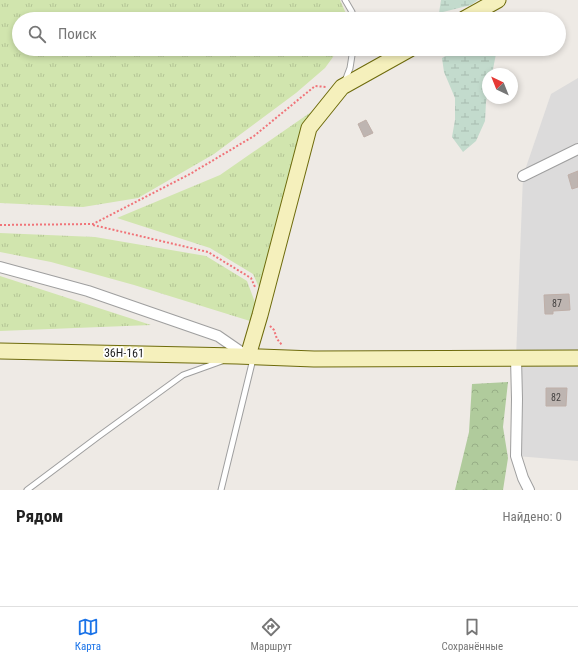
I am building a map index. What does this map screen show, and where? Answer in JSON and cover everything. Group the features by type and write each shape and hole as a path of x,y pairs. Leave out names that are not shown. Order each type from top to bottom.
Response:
{"street":[{"path":"477,12 498,0"},
{"path":"0,267 88,291 218,336 246,356 260,315 309,128 342,87 397,56"},
{"path":"523,176 578,149"},
{"name":"36Н-161","path":"0,350 322,359 578,358"},
{"path":"516,358 516,456 523,478 529,490"}],"lane":[{"path":"345,0 352,12"},
{"path":"342,87 350,68 352,56"},
{"path":"27,490 183,375 246,356 221,490"}],"path":[{"path":"93,224 190,174 254,136 315,86 342,87"},
{"path":"0,225 93,224 208,252 251,278 256,290"},
{"path":"260,315 274,330 277,339 290,351 293,358"}],"shaded area":[{"path":"578,78 578,461 516,456 516,358 523,176 551,94"}],"green space":[{"path":"0,0 340,0 345,12 12,12 12,56 333,56 325,68 296,93 214,154 138,198 83,207 0,203"},
{"path":"441,0 478,0 471,5 439,12"},
{"path":"446,56 496,56 493,68 482,68 482,104 486,104 485,121 476,141 463,152 452,137 455,120 455,98 444,72 442,58"},
{"path":"314,110 315,121 265,301 253,274 210,248 117,218 220,175"},
{"path":"0,233 95,237 206,256 247,281 256,305 250,321 134,285 51,262 0,252"},
{"path":"0,276 151,325 0,331"},
{"path":"508,382 503,427 508,458 503,490 455,490 469,432 472,384"}],"building":[{"path":"366,120 373,133 364,137 358,124"},
{"path":"578,171 578,187 572,189 568,175"},
{"path":"569,294 570,310 553,311 553,314 545,314 544,295"},
{"path":"546,388 567,388 566,406 546,406"}]}
